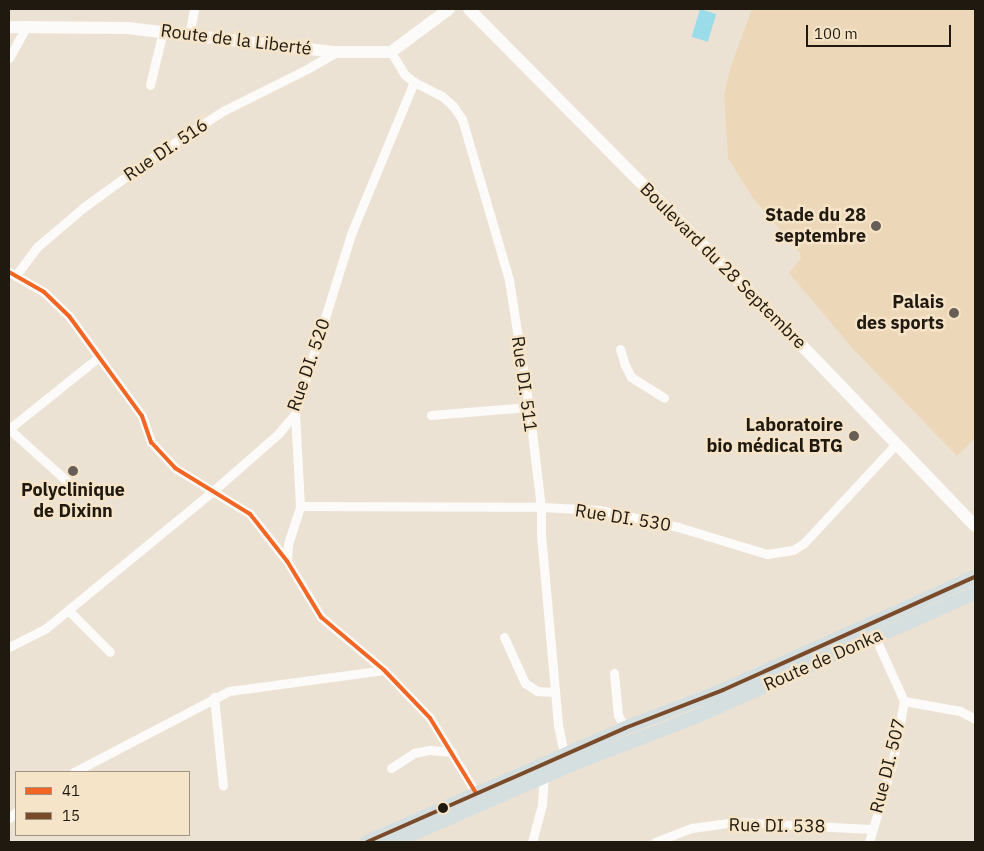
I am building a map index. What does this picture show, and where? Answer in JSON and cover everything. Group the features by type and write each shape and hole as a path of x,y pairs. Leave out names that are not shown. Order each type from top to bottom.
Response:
{"main road":[{"path":"391,52 449,9"},
{"name":"Boulevard du 28 Septembre","path":"469,9 788,331 975,526"},
{"name":"Route de la Liberté","path":"9,27 82,26 162,31 336,52 391,52"},
{"name":"Route de Donka","path":"367,842 564,754 723,690 975,577"},
{"name":"Route de Donka","path":"394,842 544,777 693,718 975,593"}],"street":[{"path":"188,35 194,9"},
{"path":"9,58 26,27"},
{"path":"150,85 162,31"},
{"name":"Rue DI. 516","path":"12,273 37,247 84,207 159,153 224,111 308,69 336,52"},
{"name":"Rue DI. 511","path":"391,52 404,74 414,82 442,96 453,106 462,119 508,280 529,407 541,506 541,534 555,692 564,754"},
{"name":"Rue DI. 520","path":"9,647 45,629 214,490 278,434 295,414 351,234 414,82"},
{"path":"12,273 44,292 69,316 142,416 151,442 175,468 214,490 250,514 287,561 321,617 384,670 430,718 476,793"},
{"path":"620,349 631,377 664,398"},
{"path":"69,483 9,429 99,357"},
{"path":"431,415 529,407"},
{"path":"287,561 288,544 300,506 295,414"},
{"name":"Rue DI. 530","path":"300,506 541,506 599,510 678,526 767,554 781,553 804,543 896,444"},
{"path":"68,610 110,652"},
{"name":"Rue DI. 507","path":"869,842 892,765 904,700 875,636"},
{"path":"504,637 525,683 537,691 555,692"},
{"path":"76,771 229,690 384,670"},
{"path":"614,673 618,715 625,728"},
{"path":"214,697 223,786"},
{"path":"904,700 960,711 975,719"},
{"path":"391,768 414,753 430,750 452,752"},
{"path":"532,842 542,804 544,777"},
{"name":"Rue DI. 538","path":"655,842 692,828 734,822 872,829"}],"shaded area":[{"name":"Stade du 28 septembre","path":"752,9 975,9 975,438 957,456 854,350 789,273 801,258 800,253 753,198 728,158 724,95 731,66"}],"water":[{"path":"700,9 716,14 708,42 692,37"}],"transit line":[{"name":"41","path":"9,272 44,292 69,316 142,416 151,442 175,468 250,514 287,561 321,617 384,670 430,718 476,793"},
{"name":"15","path":"367,842 625,728 723,690 975,577"}],"place":[{"name":"Stade du 28 septembre","path":"876,226"},
{"name":"Palais des sports","path":"954,313"},
{"name":"Laboratoire bio médical BTG","path":"854,436"},
{"name":"Polyclinique de Dixinn","path":"73,471"}]}
